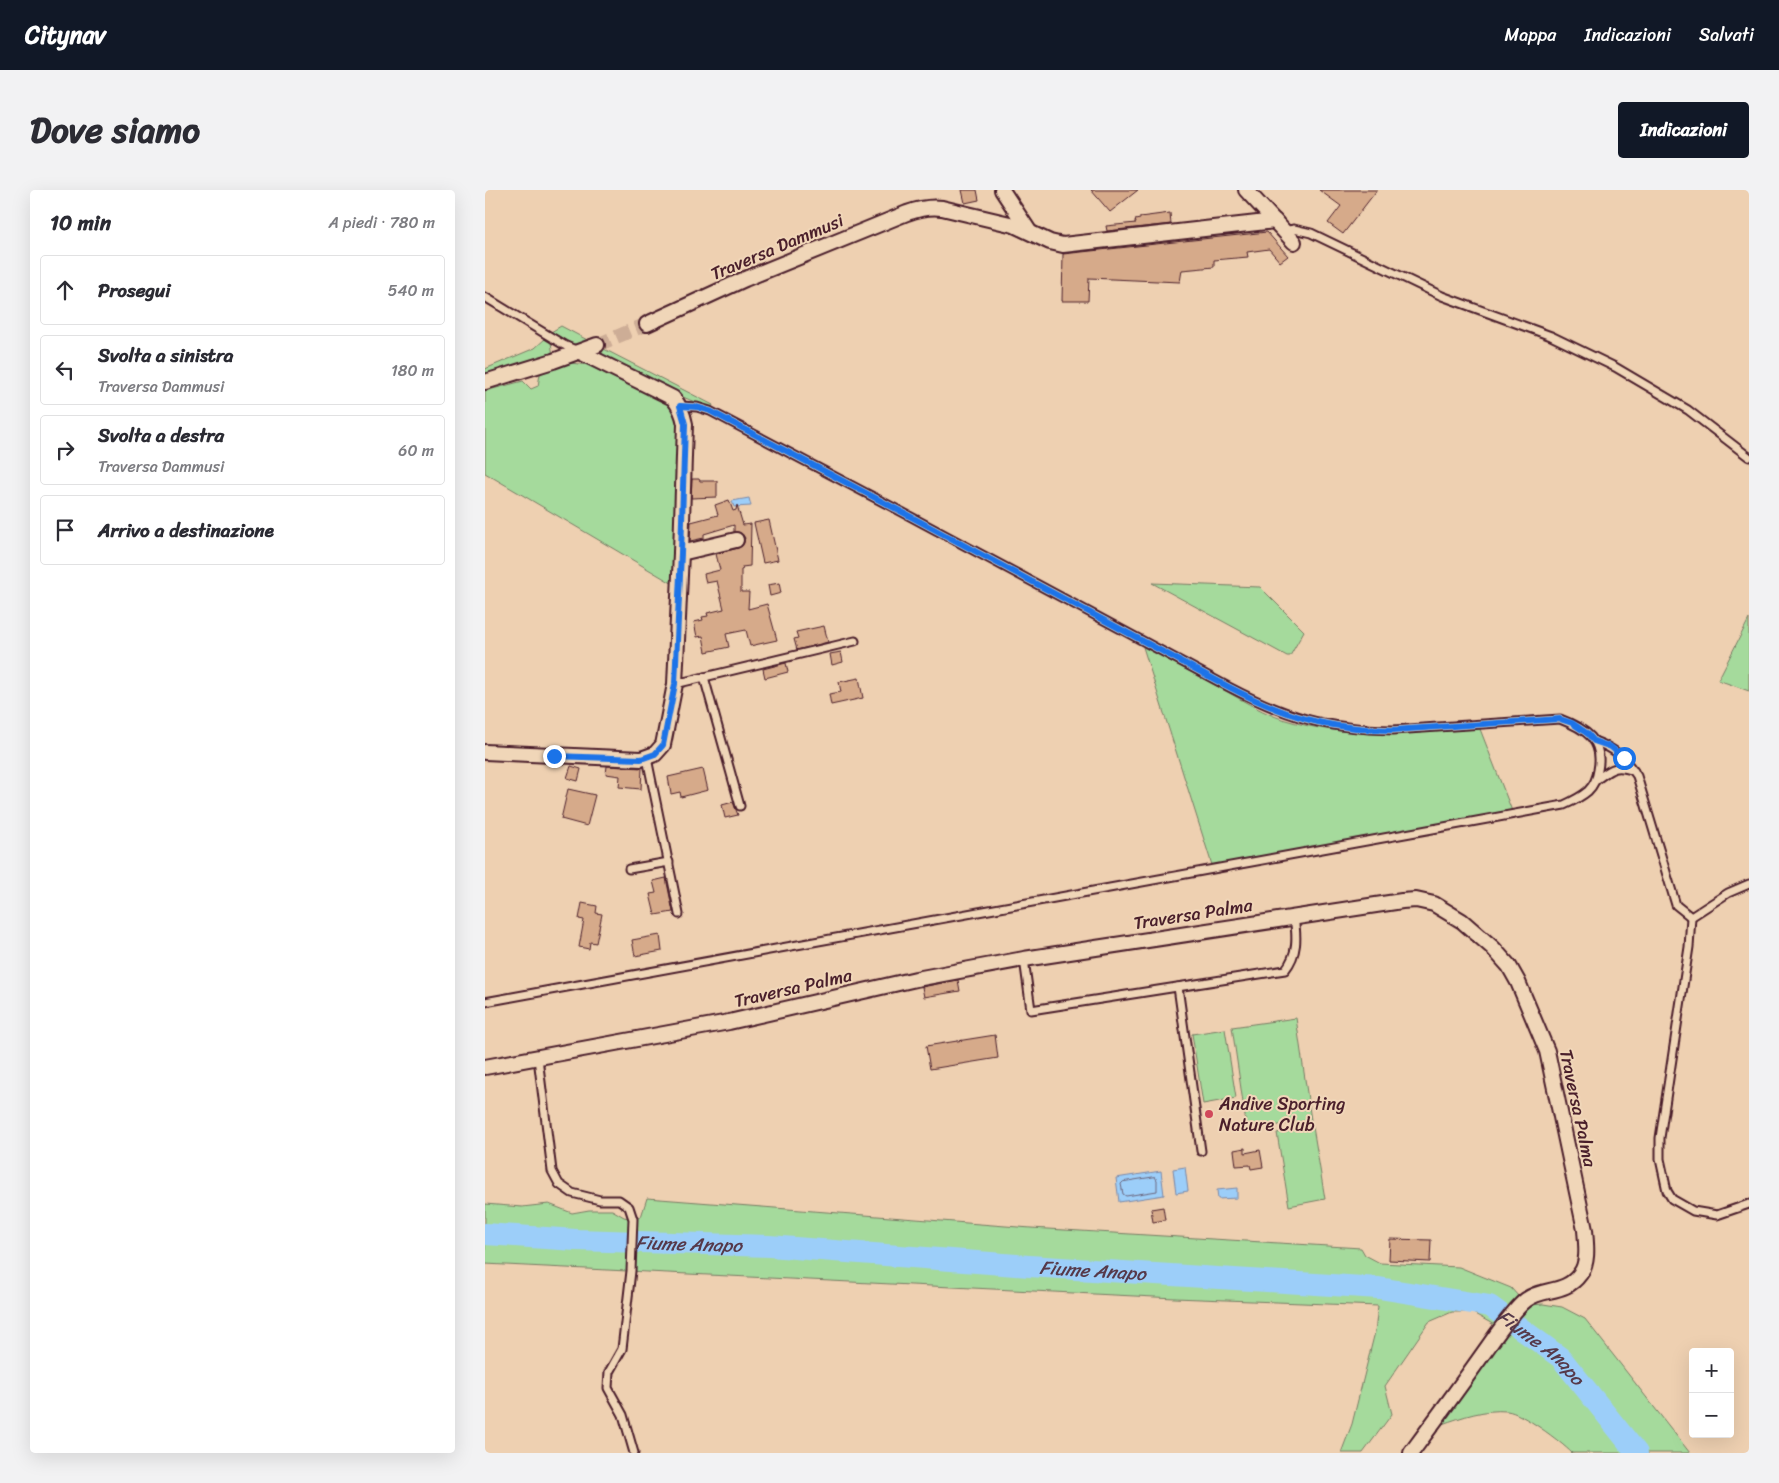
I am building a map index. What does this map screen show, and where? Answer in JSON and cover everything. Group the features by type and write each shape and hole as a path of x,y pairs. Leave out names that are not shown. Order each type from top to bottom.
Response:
{"street":[{"path":"1002,190 1029,231"},
{"path":"1246,190 1294,242"},
{"name":"Traversa Dammusi","path":"647,324 745,279 921,209 934,207 1015,225 1043,240 1063,245 1279,226"},
{"path":"485,382 597,345"},
{"path":"485,752 647,758 655,754 663,745 675,684 685,424 680,406 673,398 580,352"},
{"path":"681,553 737,540"},
{"name":"Traversa Palma","path":"485,1067 729,1022 916,979 1024,959 1402,900 1416,900 1434,904 1462,921 1493,948 1509,966 1519,982 1547,1051 1585,1230 1585,1262 1581,1273 1573,1282 1561,1289 1537,1294 1525,1301 1502,1329 1411,1453"}],"lane":[{"path":"1279,226 1311,233 1442,296 1551,336 1584,351 1688,410 1749,457"},
{"path":"485,297 564,345 580,352"},
{"path":"680,406 697,407 710,411 911,516 1227,686 1278,711 1337,727 1393,730 1560,719 1572,723 1588,734 1594,741 1600,752 1596,780"},
{"path":"675,684 855,641"},
{"path":"704,677 740,806"},
{"path":"1594,741 1611,747 1624,758 1637,776 1676,904 1691,917"},
{"path":"647,758 679,914"},
{"path":"485,1002 1564,805 1579,798 1589,790 1596,780 1614,768 1624,767 1633,771"},
{"path":"629,869 669,862"},
{"path":"1691,917 1728,893 1749,884"},
{"path":"1024,959 1031,1010 1178,988 1285,970 1291,963 1295,950 1297,936 1294,917"},
{"path":"1691,917 1689,947 1660,1138 1660,1159 1667,1191 1672,1199 1682,1206 1693,1211 1717,1215 1749,1204"},
{"path":"1178,988 1201,1151"},
{"path":"538,1058 552,1171 559,1184 572,1193 599,1200 619,1200 629,1207 633,1219 631,1271 622,1349 609,1372 608,1388 623,1414 634,1453"}],"green space":[{"path":"561,326 593,343 581,347 551,332"},
{"path":"546,338 551,342 553,357 485,378 485,369 535,348"},
{"path":"602,348 713,405 711,409 669,391 605,358"},
{"path":"568,363 592,365 662,398 672,406 679,417 675,585 485,473 485,391 523,381 531,389 538,386 540,374 558,365"},
{"path":"1152,583 1260,587 1304,631 1290,656 1287,656"},
{"path":"1749,619 1749,691 1718,680"},
{"path":"1143,647 1262,711 1307,726 1332,730 1381,733 1480,729 1512,811 1212,865"},
{"path":"1296,1018 1311,1120 1247,1130 1232,1027"},
{"path":"1225,1029 1236,1098 1203,1104 1192,1034"},
{"path":"1313,1127 1325,1199 1289,1206 1277,1133"},
{"path":"647,1198 1031,1228 1361,1248 1365,1255 1380,1263 1459,1267 1511,1288 1519,1297 1531,1305 1543,1304 1562,1307 1585,1319 1690,1453 1572,1453 1531,1422 1507,1411 1482,1412 1442,1424 1507,1332 1471,1312 1452,1312 1429,1322 1385,1386 1392,1414 1363,1453 1341,1453 1352,1424 1375,1332 1378,1306 1175,1298 485,1264 485,1204 522,1207 549,1204 572,1213 589,1210 612,1210 624,1217 633,1219 641,1217"}],"water":[{"path":"749,498 751,506 734,507 732,501"},
{"path":"1185,1167 1188,1191 1176,1193 1173,1169"},
{"path":"1161,1171 1164,1195 1119,1202 1116,1178"},
{"path":"1237,1188 1237,1198 1218,1199 1217,1190"}],"building":[{"path":"962,190 977,190 979,200 965,203"},
{"path":"1091,190 1138,190 1110,212"},
{"path":"1319,190 1377,190 1343,234 1328,223 1341,206"},
{"path":"1170,213 1171,224 1107,231 1106,226 1136,223 1135,220 1140,219 1140,217"},
{"path":"1267,232 1288,256 1280,262 1269,249 1247,252 1248,257 1214,260 1214,267 1182,270 1180,282 1089,278 1088,301 1062,301 1063,254"},
{"path":"692,479 717,481 717,497 691,498"},
{"path":"729,500 733,511 736,510 737,505 743,525 751,524 750,566 742,567 741,592 749,592 748,609 767,604 777,640 750,646 746,630 726,634 729,647 706,652 703,636 697,637 694,622 703,620 702,617 708,616 707,613 724,609 717,581 706,583 704,574 720,570 716,554 742,546 745,538 742,534 734,532 734,525 704,534 704,538 690,541 691,522 718,515 715,505"},
{"path":"769,520 778,560 763,563 754,523"},
{"path":"779,583 781,593 770,596 768,585"},
{"path":"824,626 828,642 797,650 794,639 798,638 796,632"},
{"path":"841,652 843,662 832,665 830,654"},
{"path":"786,663 788,672 765,678 763,669"},
{"path":"859,678 863,698 831,705 829,694 841,692 839,682"},
{"path":"571,766 581,769 578,781 567,778"},
{"path":"607,766 642,768 641,789 619,787 620,776 606,774"},
{"path":"703,769 708,790 681,797 680,792 671,794 668,777"},
{"path":"568,789 595,795 587,826 561,819"},
{"path":"733,802 738,815 725,818 722,805"},
{"path":"666,878 673,912 655,915 650,894 656,893 653,881"},
{"path":"582,903 597,906 596,913 602,914 596,943 590,942 589,949 579,947 584,920 579,919"},
{"path":"660,935 662,951 635,956 632,940"},
{"path":"958,980 960,991 924,997 922,987"},
{"path":"995,1035 998,1058 930,1069 926,1046"},
{"path":"1245,1148 1245,1153 1260,1150 1263,1167 1251,1169 1250,1165 1236,1166 1234,1150"},
{"path":"1163,1207 1165,1220 1153,1222 1151,1209"},
{"path":"1390,1239 1431,1240 1430,1262 1389,1260"}],"waterway":[{"name":"Fiume Anapo","path":"485,1234 576,1240 769,1246 1029,1266 1379,1288 1490,1306 1561,1358 1637,1453"}],"tunnel":[{"path":"597,345 647,324"}],"place":[{"name":"Andive Sporting Nature Club","path":"1209,1114"}],"route":[{"path":"554,756 641,759 655,754 663,745 675,684 685,424 680,406 697,407 710,411 1227,686 1278,711 1337,727 1393,730 1560,719 1572,723 1588,734 1594,741 1611,747 1624,758"}]}
